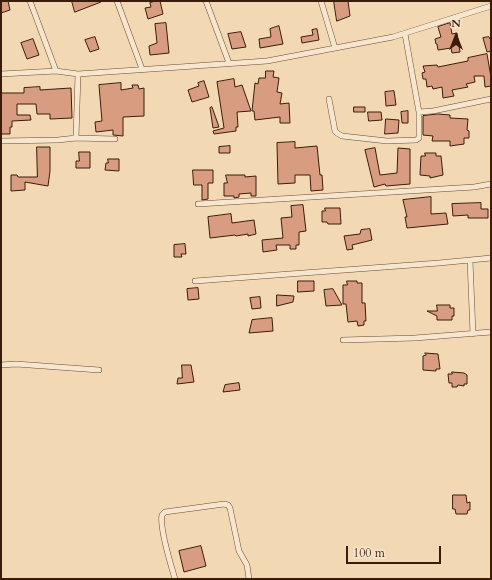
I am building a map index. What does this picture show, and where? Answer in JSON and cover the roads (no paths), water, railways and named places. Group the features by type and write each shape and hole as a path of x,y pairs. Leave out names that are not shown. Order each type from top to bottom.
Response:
{"street":[{"path":"30,1 56,71"},
{"path":"117,1 142,69"},
{"path":"206,1 229,63"},
{"path":"321,1 335,48"},
{"path":"1,74 56,71 78,74 267,61 405,34 491,6"},
{"path":"329,99 336,131 342,136 387,141 416,140 419,138 419,112 405,34"},
{"path":"76,138 78,74"},
{"path":"419,112 433,111 491,99"},
{"path":"1,141 58,140 76,138 115,139"},
{"path":"198,204 474,187 491,184"},
{"path":"195,281 491,258"},
{"path":"470,260 473,334"},
{"path":"343,340 415,338 491,332"},
{"path":"1,365 16,364 98,370"},
{"path":"175,579 166,545 162,515 165,512 228,504 239,551 247,565 249,579"}]}
